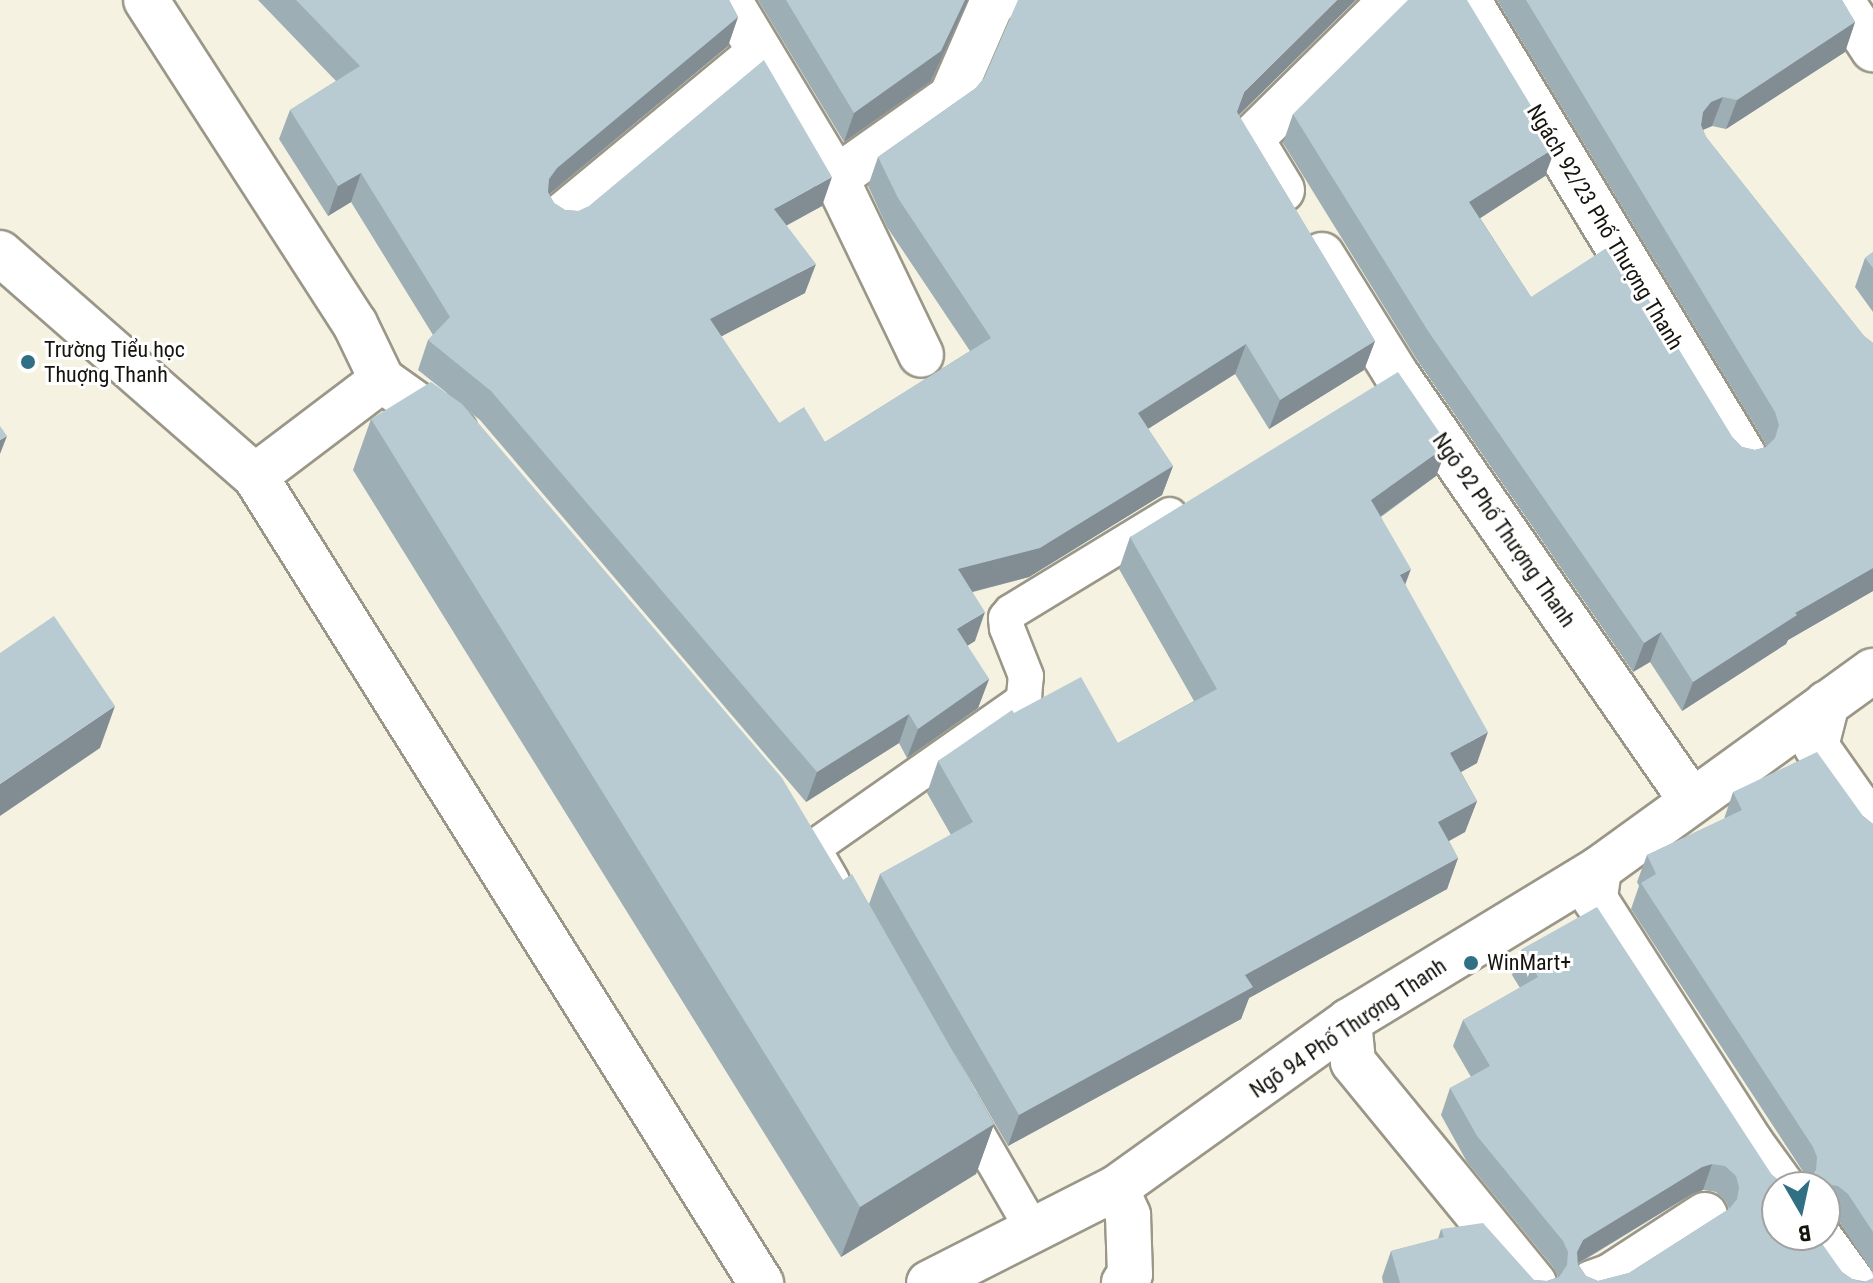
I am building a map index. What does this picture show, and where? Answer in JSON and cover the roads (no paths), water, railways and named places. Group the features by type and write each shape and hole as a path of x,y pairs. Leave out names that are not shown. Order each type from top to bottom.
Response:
{"street":[{"path":"146,0 355,324 382,380 461,436 482,461"},
{"path":"729,0 836,178 921,355"},
{"name":"Ngõ 92 Phố Thượng Thanh","path":"1392,0 1251,139 1382,382 1691,800"},
{"name":"Ngách 92/23 Phố Thượng Thanh","path":"1468,0 1743,454"},
{"path":"1841,0 1873,49"},
{"path":"836,178 951,97 992,2"},
{"path":"562,216 760,52"},
{"path":"0,253 255,476 761,1283"},
{"path":"255,476 382,380"},
{"name":"Ngõ 94 Phố Thượng Thanh","path":"929,1283 1116,1188 1349,1021 1599,869 1873,671"},
{"path":"1827,703 1816,746 1873,827"},
{"path":"782,812 813,848"},
{"path":"1599,869 1595,899 1771,1171"},
{"path":"1349,1021 1353,1062 1534,1283"},
{"path":"1116,1188 1128,1215 1129,1280"},
{"path":"1592,1283 1611,1276 1705,1215"},
{"path":"1830,1251 1853,1283"}],"lane":[{"path":"844,902 813,848 1019,704 1027,687 1026,676 1007,628 1006,618 1011,612 1193,500"},
{"path":"946,1079 1032,1228"}],"place":[{"name":"Trường Tiểu học Thuợng Thanh","path":"28,362"},
{"name":"WinMart+","path":"1471,963"}]}
